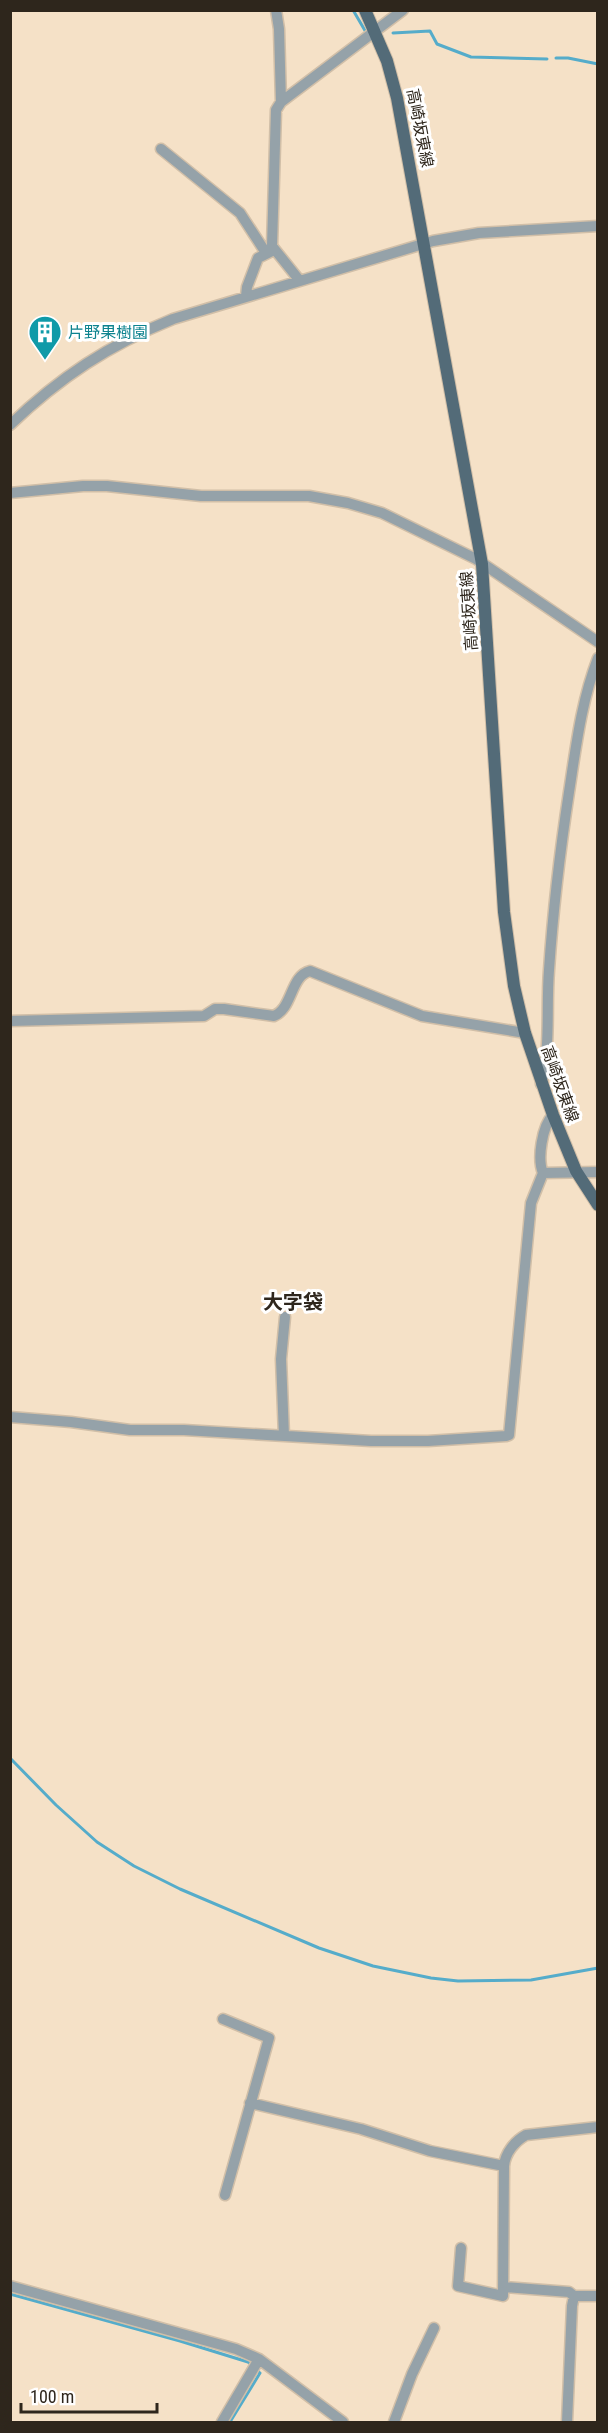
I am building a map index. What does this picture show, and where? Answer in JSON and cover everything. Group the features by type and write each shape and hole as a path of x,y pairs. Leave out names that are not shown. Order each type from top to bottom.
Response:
{"main road":[{"name":"高崎坂東線","path":"365,10 376,31 398,98 482,564 505,921 514,986 525,1033 541,1084 576,1171 597,1205"}],"street":[{"path":"270,252 274,117 281,102 279,29 276,10"},
{"path":"281,102 403,10"},
{"path":"162,149 240,213 270,252 300,281"},
{"path":"10,425 52,386 100,353 173,319 424,244 478,233 597,226"},
{"path":"246,296 258,258 270,252"},
{"path":"10,493 83,486 123,487 152,493 201,496 328,498 382,513 482,564 597,642"},
{"path":"541,1084 547,1055 547,1003 552,929 565,817 579,725 597,658"},
{"path":"10,1020 204,1016 214,1009 274,1016 281,1013 285,1007 300,976 310,971 422,1016 525,1033"},
{"path":"10,1417 130,1430 184,1430 371,1442 509,1435 530,1207 543,1173 540,1165 547,1122 553,1115"},
{"path":"543,1173 597,1172"},
{"path":"284,1437 281,1359 285,1317"},
{"path":"224,2019 269,2038 225,2195"},
{"path":"249,2103 361,2129 430,2151 504,2166"},
{"path":"461,2248 458,2286 503,2296 504,2166 508,2152 526,2135 571,2132 597,2127"},
{"path":"10,2286 222,2343 259,2359 343,2422"},
{"path":"504,2287 569,2292 574,2296 597,2296"},
{"path":"567,2422 574,2296"},
{"path":"394,2422 412,2374 434,2328"},
{"path":"222,2422 259,2359"}],"waterway":[{"path":"353,10 367,34"},
{"path":"393,33 430,31 437,44 471,57 547,59"},
{"path":"556,58 598,64"},
{"path":"10,1758 56,1805 97,1842 134,1866 180,1889 319,1948 373,1966 458,1981 531,1980 598,1968"},
{"path":"10,2294 248,2362 260,2373 230,2422"}],"place":[{"name":"片野果樹園","path":"45,361"}],"district":[{"name":"大字袋","path":"293,1302"}]}
